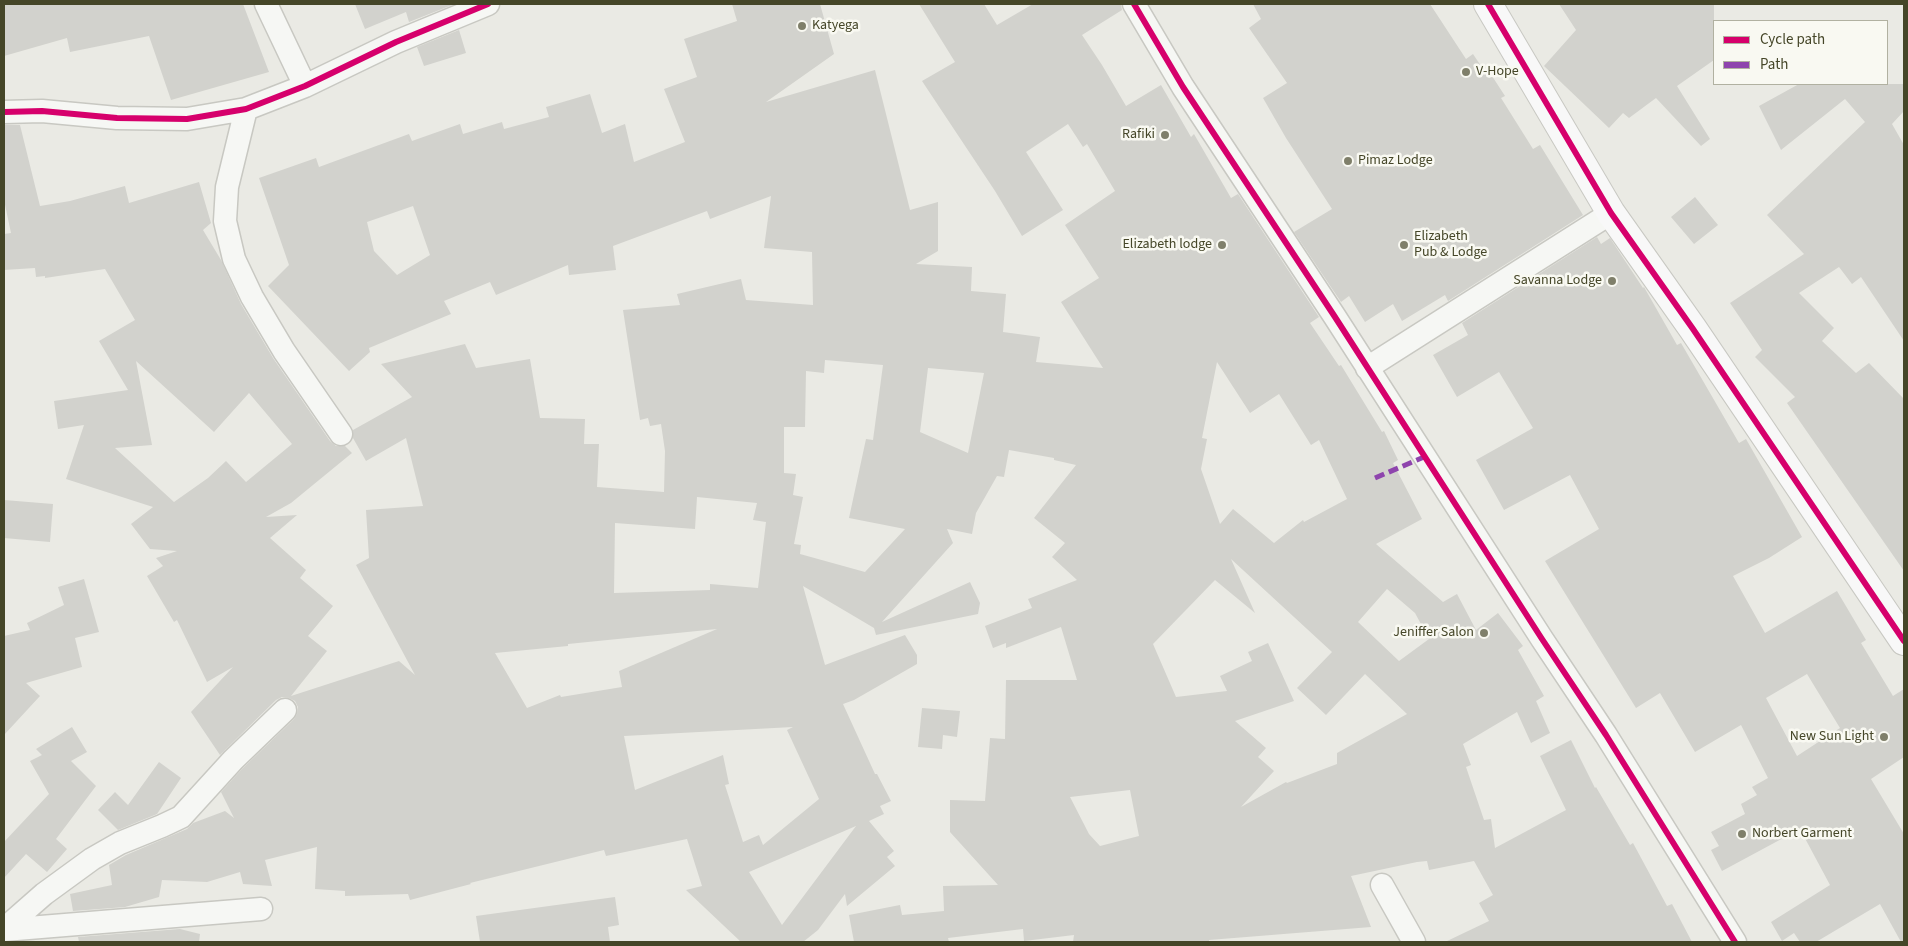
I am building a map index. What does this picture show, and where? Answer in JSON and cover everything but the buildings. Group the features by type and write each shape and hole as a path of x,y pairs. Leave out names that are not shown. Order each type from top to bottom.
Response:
{"street":[{"path":"266,4 305,86"},
{"path":"4,112 42,111 117,118 187,119 246,109 305,86 396,42 488,4"},
{"path":"1134,4 1183,87 1330,308 1542,639 1606,735 1735,942"},
{"path":"1488,4 1612,213 1693,329 1904,641"},
{"path":"246,109 228,188 225,221 234,260 252,297 284,351 341,434"},
{"path":"1368,368 1612,213"},
{"path":"4,930 44,894 92,858 120,842 180,817 233,760 285,710"},
{"path":"1382,885 1414,942"},
{"path":"4,930 261,909"}],"marked path":[{"path":"1375,478 1424,457"}],"cycle path":[{"path":"4,112 42,111 117,118 187,119 246,109 305,86 396,42 488,4"},
{"path":"1134,4 1183,87 1335,317 1606,735 1735,942"},
{"path":"1488,4 1611,213 1693,329 1904,641"}],"place":[{"name":"Katyega","path":"802,26"},
{"name":"V-Hope","path":"1466,72"},
{"name":"Rafiki","path":"1165,135"},
{"name":"Pimaz Lodge","path":"1348,161"},
{"name":"Elizabeth lodge","path":"1222,245"},
{"name":"Elizabeth Pub & Lodge","path":"1404,245"},
{"name":"Savanna Lodge","path":"1612,281"},
{"name":"Jeniffer Salon","path":"1484,633"},
{"name":"New Sun Light","path":"1884,737"},
{"name":"Norbert Garment","path":"1742,834"}]}
